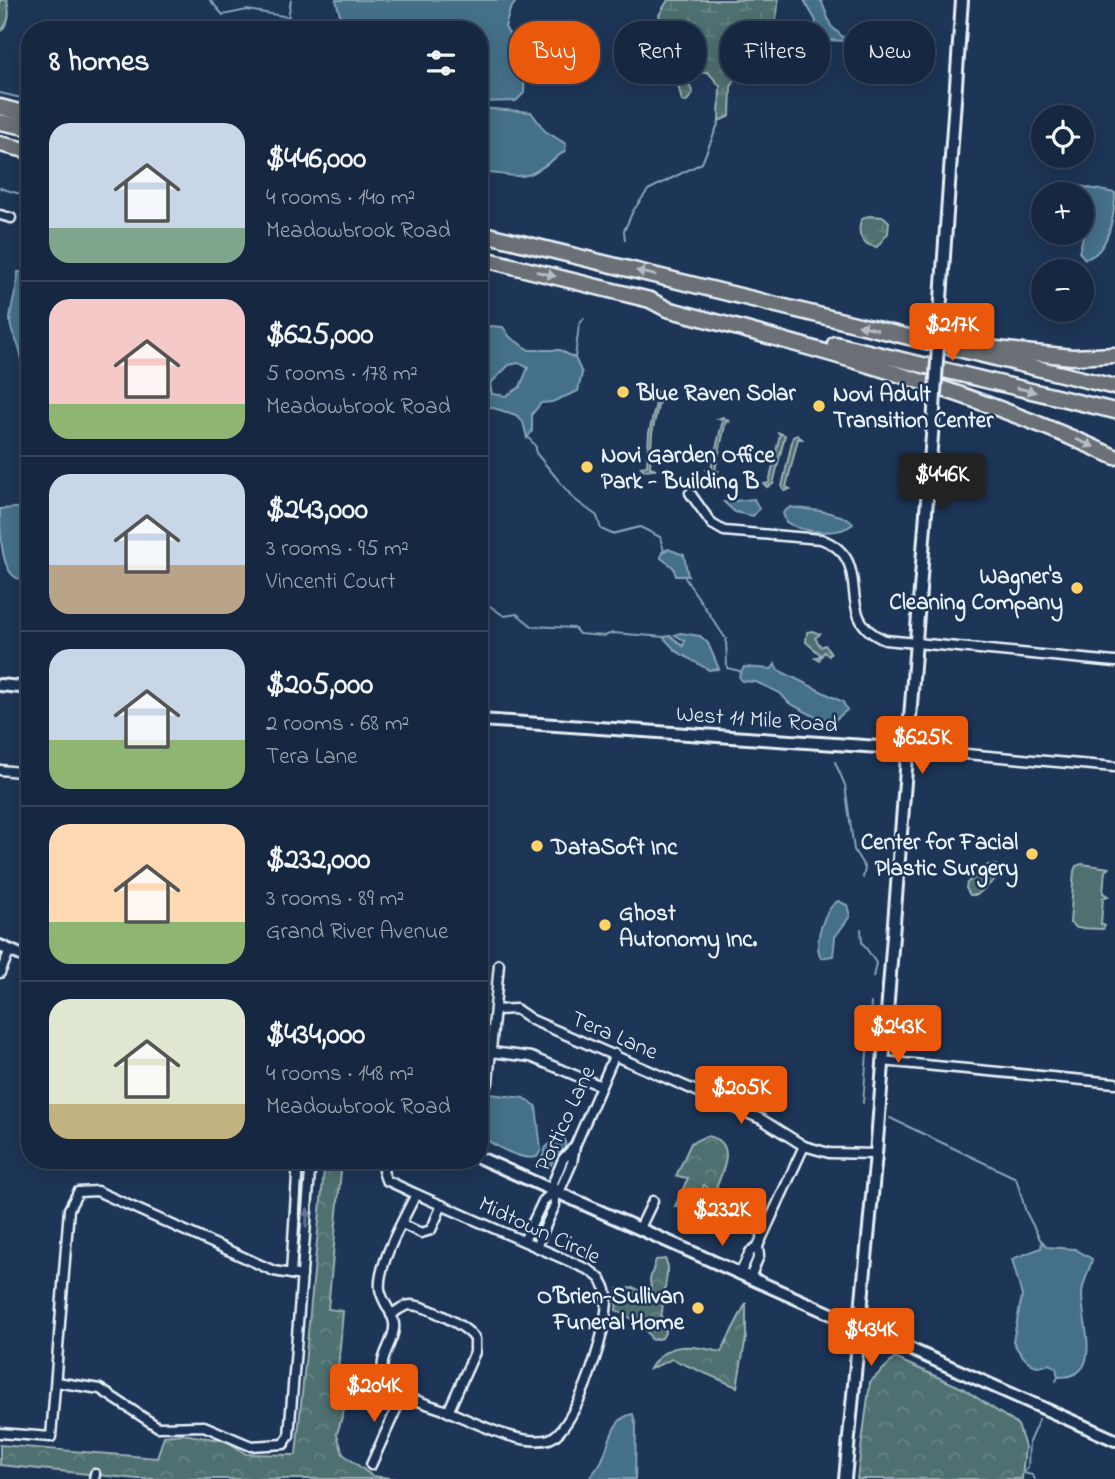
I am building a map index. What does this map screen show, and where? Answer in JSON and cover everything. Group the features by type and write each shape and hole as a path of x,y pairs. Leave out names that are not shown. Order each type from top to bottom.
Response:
{"highway":[{"path":"0,107 21,113"},
{"path":"0,122 21,126"},
{"path":"0,144 21,149"},
{"path":"488,235 1115,387"},
{"path":"488,260 1115,411"},
{"path":"650,300 667,309 841,355 928,382 1115,457"},
{"path":"934,343 1060,356 1115,355"}],"street":[{"path":"845,1479 876,1154 909,749 962,0"},
{"path":"0,215 11,218"},
{"path":"690,493 712,524 724,531 821,539 835,546 852,566 855,610 861,624 885,640 1115,662"},
{"path":"0,685 21,687"},
{"name":"West 11 Mile Road","path":"488,721 909,749 1115,767"},
{"path":"0,770 21,772"},
{"path":"0,973 3,947 21,955"},
{"path":"488,1083 499,964"},
{"name":"Tera Lane","path":"495,1010 516,1009 532,1020 761,1119 804,1146 833,1154 876,1154"},
{"path":"491,1052 531,1057 601,1086"},
{"name":"Portico Lane","path":"558,1190 552,1185 555,1175 575,1146 615,1054"},
{"path":"882,1061 1115,1083"},
{"path":"745,1276 760,1256 758,1247 804,1146"},
{"path":"488,1161 558,1190 1115,1440"},
{"path":"291,1274 297,1169"},
{"path":"56,1382 100,1389 158,1427 204,1426 251,1446 284,1444 289,1436 310,1169"},
{"name":"Midtown Circle","path":"384,1169 386,1180 525,1239 536,1247 596,1275 607,1291 600,1346 567,1422 554,1436 536,1440 488,1429 402,1394"},
{"path":"0,1433 51,1437 69,1209 78,1192 87,1189 274,1270 302,1276"},
{"path":"525,1239 543,1201 558,1190"},
{"path":"536,1247 555,1205 558,1190"},
{"path":"371,1465 402,1394 390,1385 382,1369 384,1353 394,1332 391,1315 383,1301 380,1276 416,1194"},
{"path":"640,1228 653,1201"},
{"path":"402,1224 421,1233 431,1230 442,1205"},
{"path":"535,1216 547,1222"},
{"path":"391,1315 403,1306 417,1306 466,1327 475,1339 475,1353 449,1412"}],"green space":[{"path":"0,0 7,0 9,13 6,25 0,32"},
{"path":"668,0 778,0 776,21 720,21 720,84 733,84 730,116 719,121 720,86 706,72 706,21 662,21 659,15"},
{"path":"689,84 693,93 686,102 682,101 678,85"},
{"path":"868,216 884,217 889,222 888,233 877,247 867,244 860,234 861,220"},
{"path":"653,390 667,396 660,397 652,433 650,467 656,469 644,470 641,467 647,466 649,433 657,399 651,397"},
{"path":"723,417 730,422 726,421 715,470 718,471 714,474 707,470 711,469 723,420 718,419"},
{"path":"777,432 785,435 773,484 767,487 764,484 769,483 780,434"},
{"path":"797,435 802,439 798,439 786,487 790,489 785,491 782,487 793,437"},
{"path":"807,632 820,634 815,638 821,647 825,645 831,653 829,656 824,652 819,660 815,658 821,655 806,642"},
{"path":"1082,864 1109,868 1105,871 1103,893 1108,896 1103,898 1103,929 1077,928 1070,923 1074,871 1076,866"},
{"path":"988,865 996,865 1000,875 977,895 970,895 966,888 967,883"},
{"path":"706,1136 723,1144 726,1158 714,1193 704,1185 693,1213 687,1207 675,1206 688,1178 676,1176 691,1143"},
{"path":"324,1169 341,1169 328,1309 343,1311 338,1371 352,1382 337,1434 343,1454 372,1476 400,1479 138,1479 0,1465 0,1445 157,1458 164,1436 182,1434 227,1441 246,1454 296,1455"},
{"path":"665,1259 668,1266 661,1319 666,1331 662,1338 652,1340 643,1325 616,1310 618,1289 635,1288 645,1294 651,1292 650,1279 656,1260"},
{"path":"746,1303 746,1337 737,1387 672,1359 650,1369 656,1360 672,1349 690,1347 721,1352"},
{"path":"895,1358 962,1388 1018,1425 1025,1447 1022,1479 857,1479 870,1382"}],"water":[{"path":"336,0 517,0 510,10 505,27 509,34 509,84 524,84 524,93 516,101 488,102 488,21 342,21"},
{"path":"804,0 821,0 829,21 816,21"},
{"path":"830,23 844,38 844,41 830,40"},
{"path":"488,109 531,112 545,131 566,144 565,151 532,173 488,173"},
{"path":"1094,189 1115,193 1112,221 1105,241 1093,256 1085,259 1079,252 1081,245 1094,245"},
{"path":"18,272 21,272 21,358 10,322"},
{"path":"490,326 503,327 510,337 529,350 560,350 575,358 582,373 578,391 552,402 541,403 532,414 532,431 527,438 523,422 516,415 488,406","holes":["519,363 528,368 520,387 506,396 492,394 490,384 509,365"]},
{"path":"754,499 759,509 753,516 735,512 724,502"},
{"path":"790,507 841,516 853,524 829,532 801,528 786,522 783,513"},
{"path":"21,508 21,579 13,575 7,567 0,531 0,509"},
{"path":"668,549 684,555 688,576 676,576 673,567 661,558 662,552"},
{"path":"680,633 700,636 708,643 719,669 709,670 676,651 663,637 671,636 683,646 685,641 675,635"},
{"path":"775,664 778,670 843,702 847,710 835,720 835,724 829,724 789,703 780,693 756,682 742,681 739,676 744,667 772,669"},
{"path":"838,901 847,905 850,916 835,937 833,956 821,958 818,944 821,927 828,911"},
{"path":"490,1094 524,1098 536,1106 541,1150 537,1157 523,1157 508,1152 488,1140"},
{"path":"559,1137 565,1138 565,1148 550,1167 546,1168 541,1161 546,1147"},
{"path":"1042,1241 1047,1247 1075,1249 1092,1259 1082,1295 1088,1348 1082,1369 1073,1375 1058,1377 1056,1368 1051,1365 1032,1364 1020,1353 1013,1341 1022,1296 1012,1259 1041,1248"},
{"path":"633,1414 636,1427 635,1479 589,1479 601,1463 616,1425 626,1416"}],"waterway":[{"path":"210,0 223,15 247,10 289,17"},
{"path":"288,21 291,0"},
{"path":"0,93 21,98"},
{"path":"625,240 624,231 633,211 648,190 702,163 719,122"},
{"path":"0,188 21,194"},
{"path":"575,358 579,325 584,318"},
{"path":"528,437 536,447 536,453 574,499 597,516 601,529 612,534 640,527 660,537 664,551"},
{"path":"685,578 726,639 727,668 740,671"},
{"path":"488,605 504,616 517,614 532,626 574,628 579,634 604,636 613,633 665,637"},
{"path":"835,762 845,785 854,850 865,868 863,878"},
{"path":"861,929 862,942 876,963 873,977"},
{"path":"863,1103 871,1003"},
{"path":"890,1118 1016,1178 1026,1212 1041,1241"},
{"path":"1056,1381 1058,1377"},
{"path":"1035,1479 1024,1473 1028,1467 1029,1442 1039,1419"}],"place":[{"name":"Blue Raven Solar","path":"623,392"},
{"name":"Novi Adult Transition Center","path":"819,406"},
{"name":"Novi Garden Office Park - Building B","path":"587,467"},
{"name":"Wagner's Cleaning Company","path":"1077,588"},
{"name":"DataSoft Inc","path":"537,846"},
{"name":"Center for Facial Plastic Surgery","path":"1032,854"},
{"name":"Ghost Autonomy Inc.","path":"605,925"},
{"name":"O’Brien-Sullivan Funeral Home","path":"698,1308"}]}
